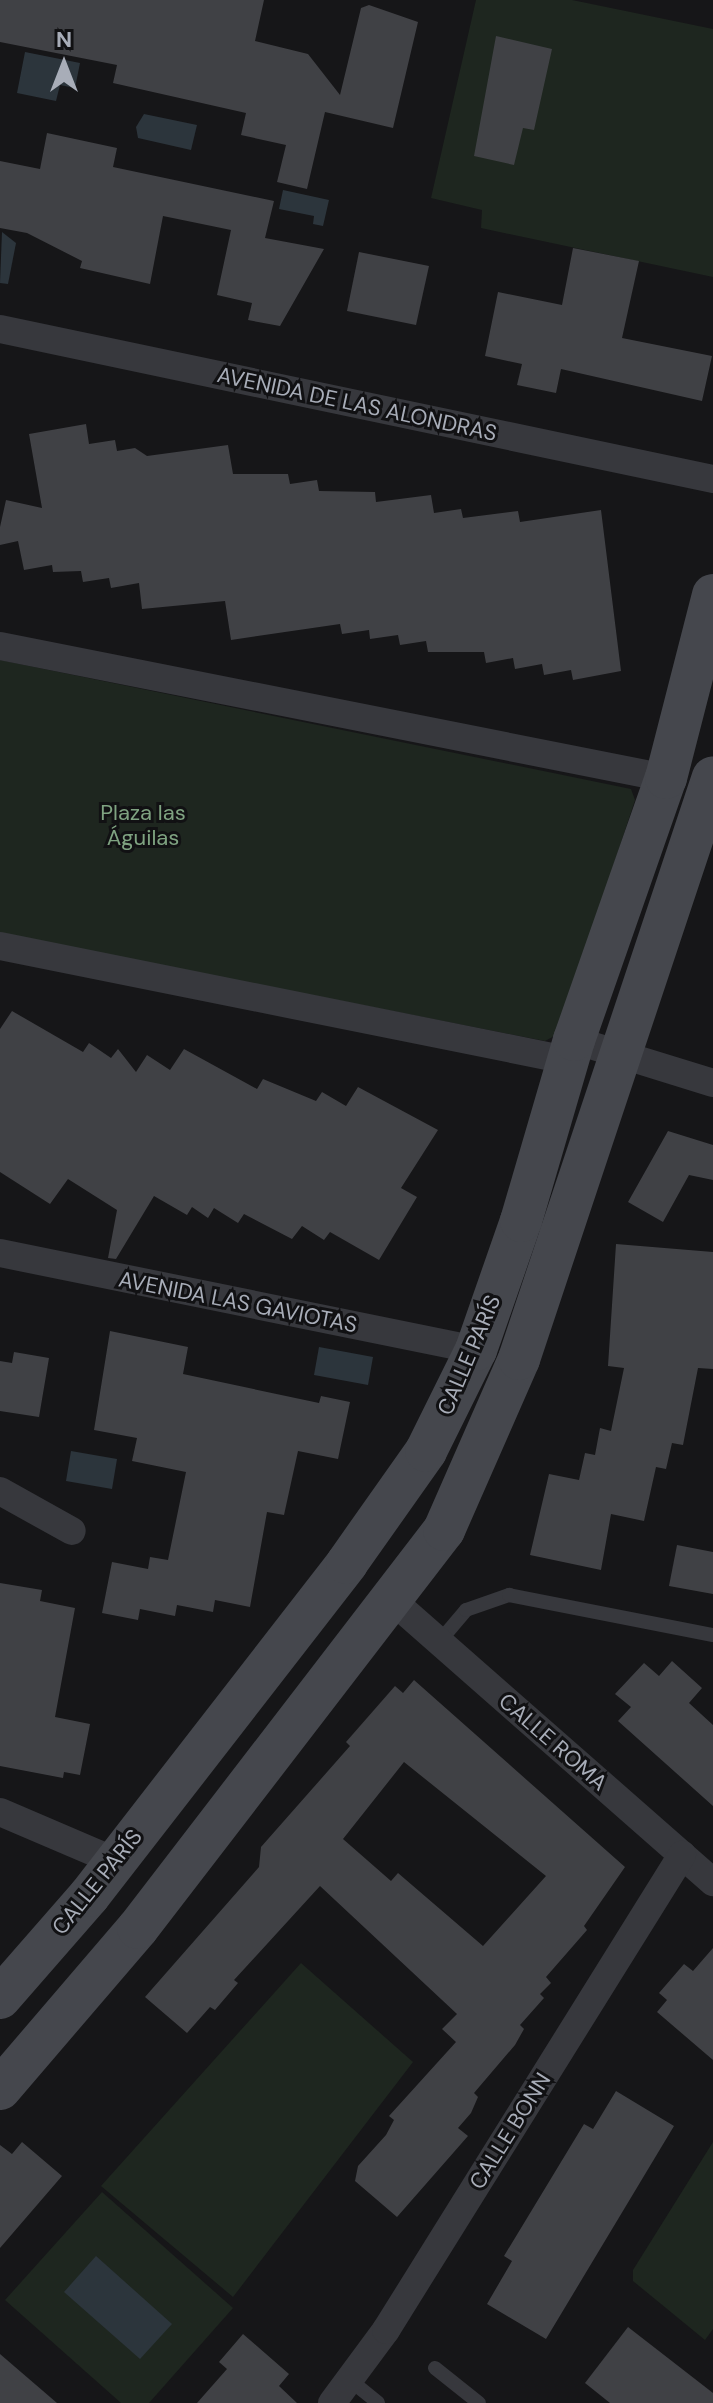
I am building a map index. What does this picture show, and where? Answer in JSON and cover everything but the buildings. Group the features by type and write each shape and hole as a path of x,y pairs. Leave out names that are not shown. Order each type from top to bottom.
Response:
{"main road":[{"name":"CALLE PARÍS","path":"0,1998 101,1862 347,1563 426,1451 476,1350 571,1050 666,778 713,595"},
{"path":"666,778 712,781"},
{"name":"CALLE PARÍS","path":"0,2089 164,1893 393,1601 444,1530 519,1359 712,781"},
{"path":"476,1350 519,1359"},
{"path":"347,1563 393,1601"},
{"path":"101,1862 164,1893"}],"street":[{"name":"AVENIDA DE LAS ALONDRAS","path":"0,329 713,479"},
{"path":"0,646 666,778"},
{"path":"0,946 571,1050 623,1054 713,1083"},
{"name":"AVENIDA LAS GAVIOTAS","path":"0,1253 476,1350"},
{"path":"0,1491 72,1531"},
{"name":"CALLE ROMA","path":"393,1601 713,1882"},
{"path":"0,1812 101,1862"},
{"name":"CALLE BONN","path":"332,2403 350,2380 682,1855"}],"lane":[{"path":"439,1642 466,1610 509,1595 713,1635"},
{"path":"435,2368 479,2403"},
{"path":"350,2380 378,2403"}],"green space":[{"path":"476,0 572,0 713,29 713,277 481,228 482,210 431,198"},
{"name":"Plaza las Águilas","path":"0,660 631,789 635,800 558,1034 545,1041 0,934"},
{"path":"301,1963 413,2062 233,2297 101,2186"},
{"path":"713,2142 713,2329 705,2340 633,2281 633,2270"},
{"path":"102,2192 233,2308 149,2403 121,2403 5,2300"}],"shaded area":[{"path":"25,52 80,63 75,88 60,85 56,101 17,93"},
{"path":"144,114 197,125 191,150 138,138 136,127"},
{"path":"283,190 329,200 323,226 313,224 314,216 279,209"},
{"path":"2,232 16,243 8,284 0,283"},
{"path":"319,1347 373,1357 368,1385 314,1375"},
{"path":"71,1451 117,1459 112,1489 66,1481"},
{"path":"96,2256 172,2324 140,2359 64,2292"}]}
